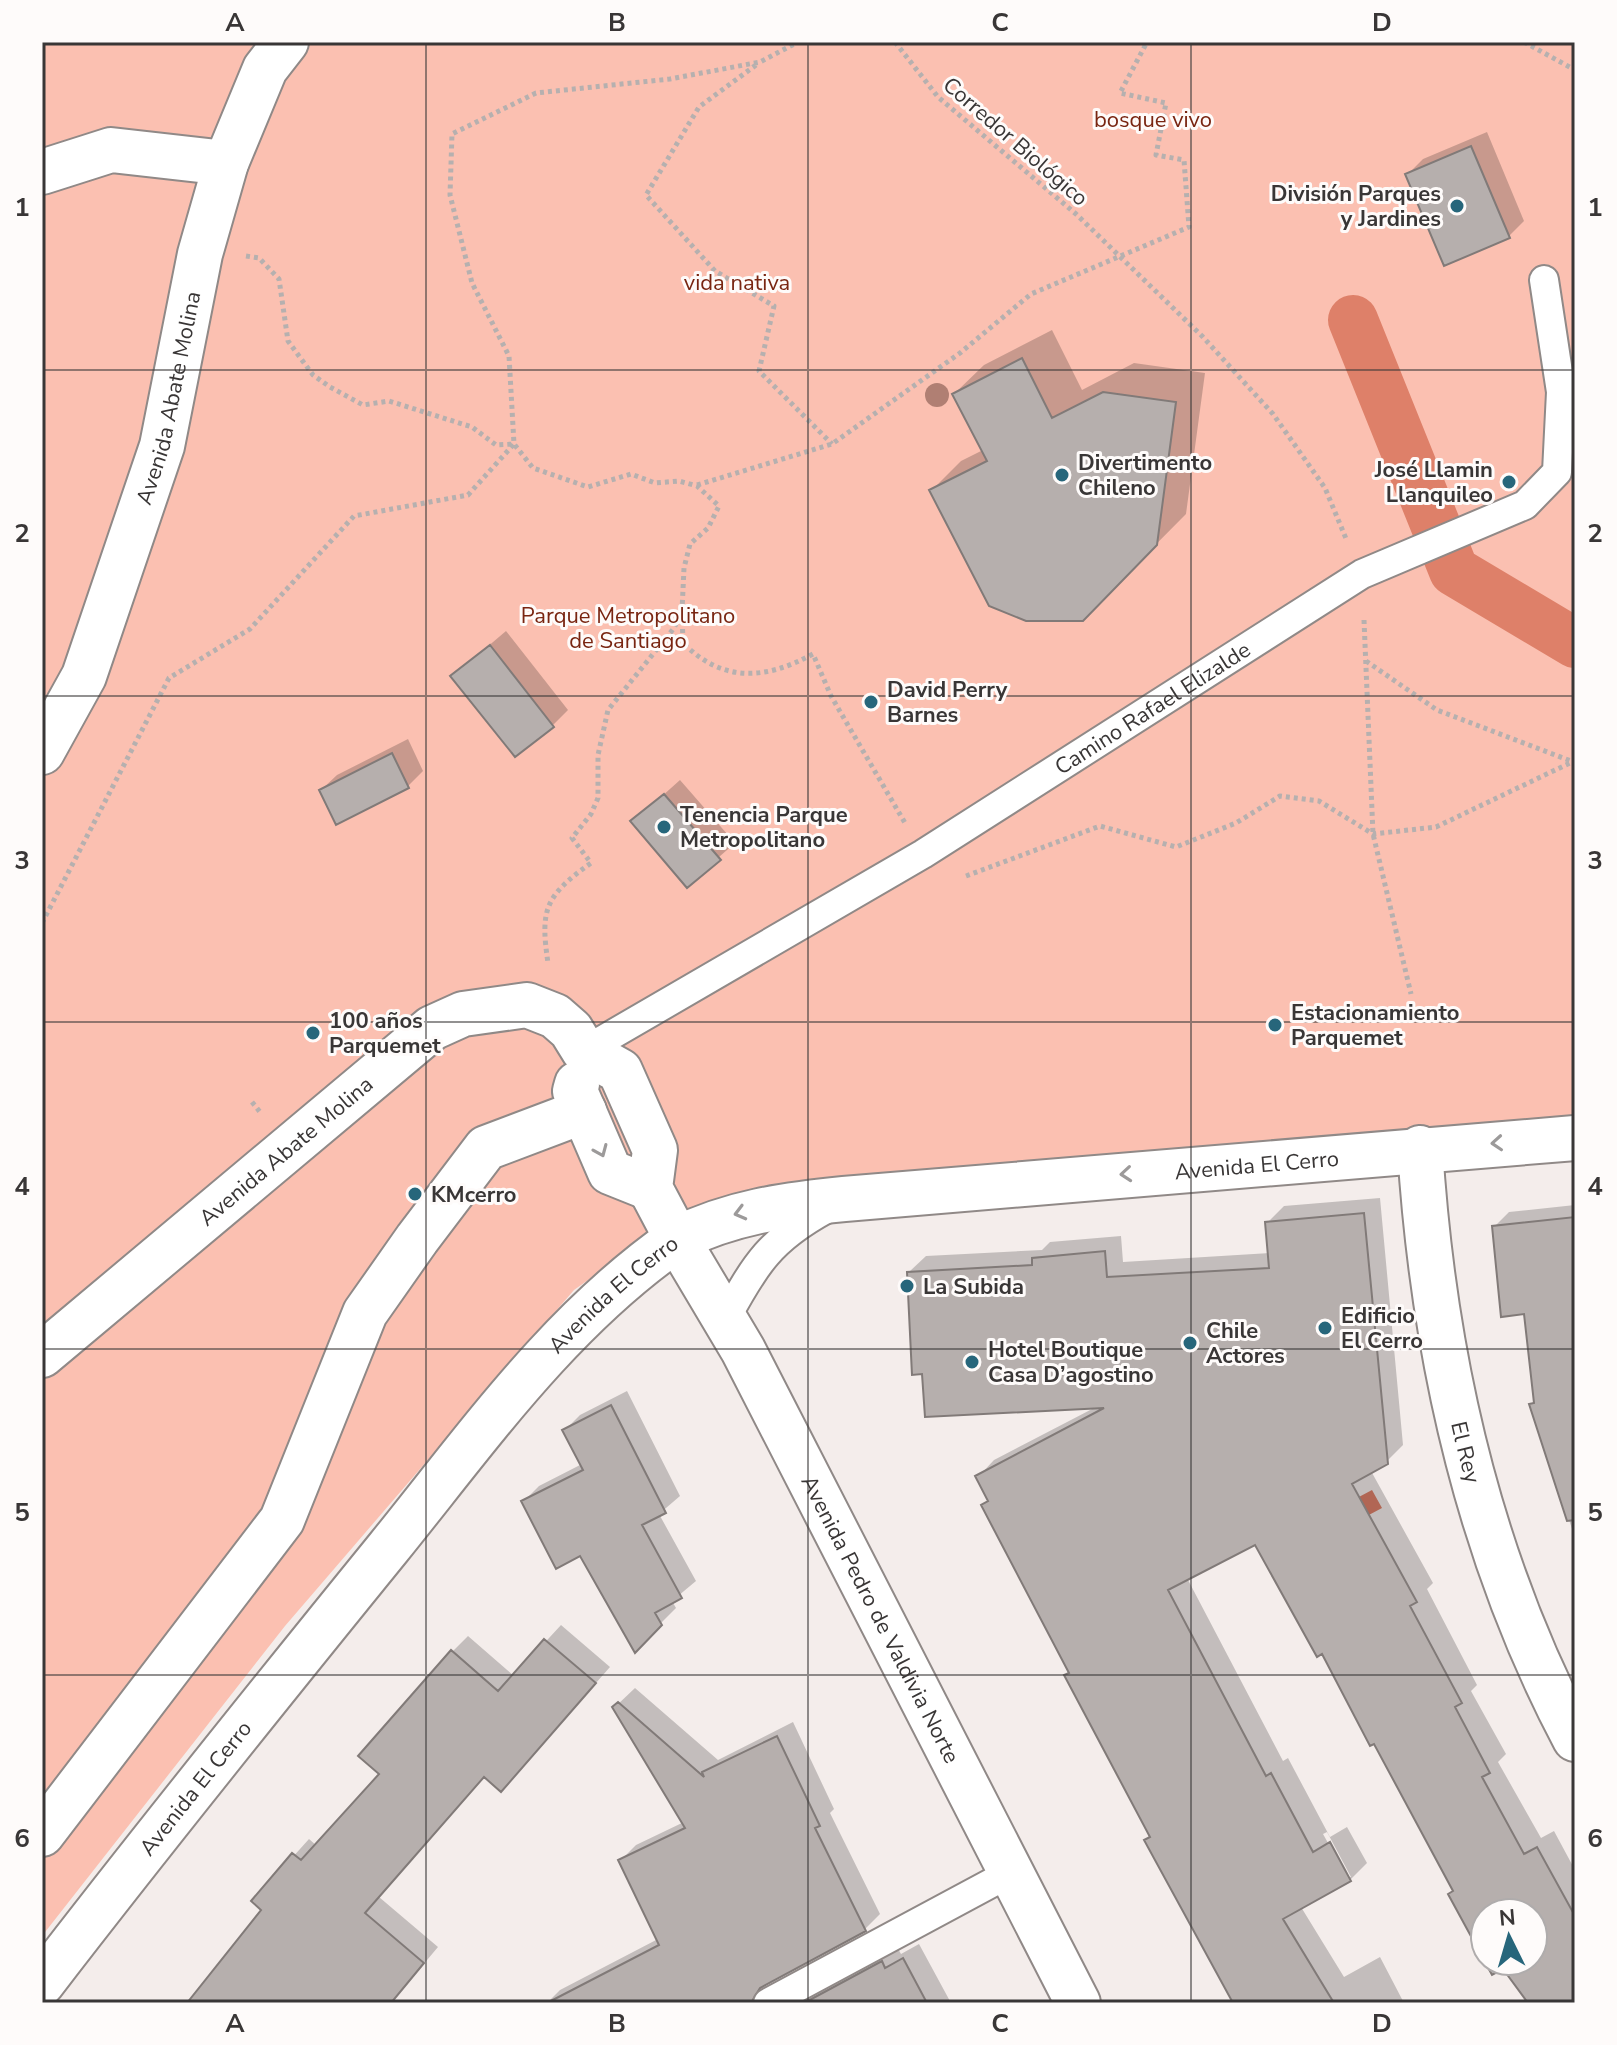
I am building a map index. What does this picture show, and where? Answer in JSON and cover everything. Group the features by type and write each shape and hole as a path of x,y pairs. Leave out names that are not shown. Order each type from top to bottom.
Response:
{"street":[{"name":"Avenida Abate Molina","path":"42,752 84,676 162,446 200,254 226,163 265,69 286,42"},
{"path":"42,172 111,150 226,163"},
{"name":"Avenida Abate Molina","path":"42,1355 432,1028 463,1014 493,1007 527,1005 555,1016"},
{"path":"555,1016 571,1030 584,1051 620,1071 655,1150 650,1188 677,1239"},
{"path":"584,1051 575,1091 610,1172 650,1188"},
{"path":"42,1834 282,1520 365,1313 417,1239 486,1148 584,1111"},
{"name":"Avenida El Cerro","path":"42,1983 171,1816 505,1403 584,1313 677,1239 710,1223 756,1209 844,1199 1420,1148 1575,1138"},
{"name":"El Rey","path":"1420,1148 1427,1246 1456,1418 1482,1512 1513,1604 1575,1739"},
{"name":"Avenida Pedro de Valdivia Norte","path":"677,1239 726,1318 1078,2003"}],"lane":[{"name":"Camino Rafael Elizalde","path":"584,1051 923,854 1362,574 1525,505 1557,472 1561,392 1544,280"},
{"path":"726,1318 764,1253 789,1231 844,1199"},
{"path":"768,2003 1010,1873"}],"path":[{"path":"798,42 760,62 699,107 646,195 715,271 774,306 759,371 832,444"},
{"name":"Corredor Biológico","path":"895,42 938,97 1076,214 1202,336 1273,414 1325,488 1362,574"},
{"path":"697,486 832,444 960,353 1031,294 1189,227 1184,160 1156,155 1166,103 1120,93 1147,42"},
{"path":"1524,42 1575,70"},
{"path":"760,62 670,79 536,93 452,134 450,195 472,283 509,356 514,444 533,468 588,487 631,474 655,483 679,481 697,486 719,506 708,528 690,544 684,568 683,643 702,662 731,673 782,671 813,654 831,696 923,854 955,881 1100,826 1176,847 1236,823 1280,796 1319,801 1373,834 1436,827 1574,762"},
{"path":"200,254 259,258 279,279 288,341 313,375 344,397 363,405 389,401 472,427 496,445 514,444"},
{"path":"42,923 169,678 250,629 354,516 468,495 514,444"},
{"path":"1362,574 1373,834 1411,994"},
{"path":"555,1016 542,922 562,884 591,863 572,838 591,814 598,798 598,755 608,710 642,671 682,611"},
{"path":"1365,660 1437,710 1574,762"}],"green space":[{"name":"Parque Metropolitano de Santiago","path":"42,42 1575,42 1575,1124 642,1242 574,1290 285,1626 42,1936"}],"shaded area":[{"path":"1471,560 1575,622 1575,665 1437,581"},
{"path":"1372,1490 1382,1508 1318,1542 1308,1524"}],"building":[{"name":"División Parques y Jardines","path":"1471,146 1510,238 1444,266 1405,174"},
{"name":"Divertimento Chileno","path":"1022,358 1052,418 1103,392 1176,402 1157,545 1083,621 1026,621 989,606 929,490 987,461 952,394"},
{"path":"490,645 554,727 515,757 450,676"},
{"path":"392,753 409,788 336,825 319,790"},
{"path":"664,794 721,860 687,888 630,821"},
{"path":"1364,1213 1388,1464 1352,1484 1417,1602 1410,1606 1462,1703 1455,1707 1490,1773 1482,1777 1524,1854 1537,1847 1575,1916 1575,2003 1528,2003 1509,1977 1549,1977 1549,1897 1469,1897 1469,1933 1448,1894 1453,1891 1374,1744 1370,1746 1322,1654 1317,1657 1255,1545 1168,1590 1266,1776 1271,1773 1313,1852 1330,1842 1351,1881 1283,1919 1334,2003 1233,2003 1144,1840 1150,1837 1064,1675 1069,1673 981,1505 988,1501 975,1476 1104,1408 925,1417 922,1374 912,1375 907,1272 1032,1265 1032,1258 1105,1251 1107,1277 1269,1268 1265,1222"},
{"path":"1575,1217 1575,1520 1567,1521 1529,1404 1534,1403 1524,1314 1501,1317 1492,1226"},
{"path":"611,1405 666,1513 642,1525 682,1598 655,1613 662,1625 635,1653 580,1556 556,1569 521,1501 583,1470 562,1430"},
{"path":"544,1639 596,1683 501,1792 484,1777 365,1913 424,1963 391,2003 187,2003 261,1910 251,1901 292,1853 301,1860 379,1774 358,1756 451,1650 498,1691"},
{"path":"618,1702 704,1777 702,1772 777,1736 820,1826 815,1828 866,1931 760,1988 751,2003 547,2003 659,1945 618,1860 685,1828 612,1707"},
{"path":"903,1958 927,2003 804,2003 882,1961 885,1968"}],"waterway":[{"path":"1353,320 1454,571 1575,643"}],"place":[{"name":"División Parques y Jardines","path":"1457,206"},
{"name":"Divertimento Chileno","path":"1062,475"},
{"name":"José Llamin Llanquileo","path":"1509,482"},
{"name":"David Perry Barnes","path":"871,702"},
{"name":"Tenencia Parque Metropolitano","path":"664,827"},
{"name":"Estacionamiento Parquemet","path":"1275,1025"},
{"name":"100 años Parquemet","path":"313,1033"},
{"name":"KMcerro","path":"415,1194"},
{"name":"La Subida","path":"907,1286"},
{"name":"Edificio El Cerro","path":"1325,1328"},
{"name":"Chile Actores","path":"1190,1343"},
{"name":"Hotel Boutique Casa D’agostino","path":"972,1362"}],"park label":[{"name":"bosque vivo","path":"1153,119"},
{"name":"vida nativa","path":"737,282"}]}
